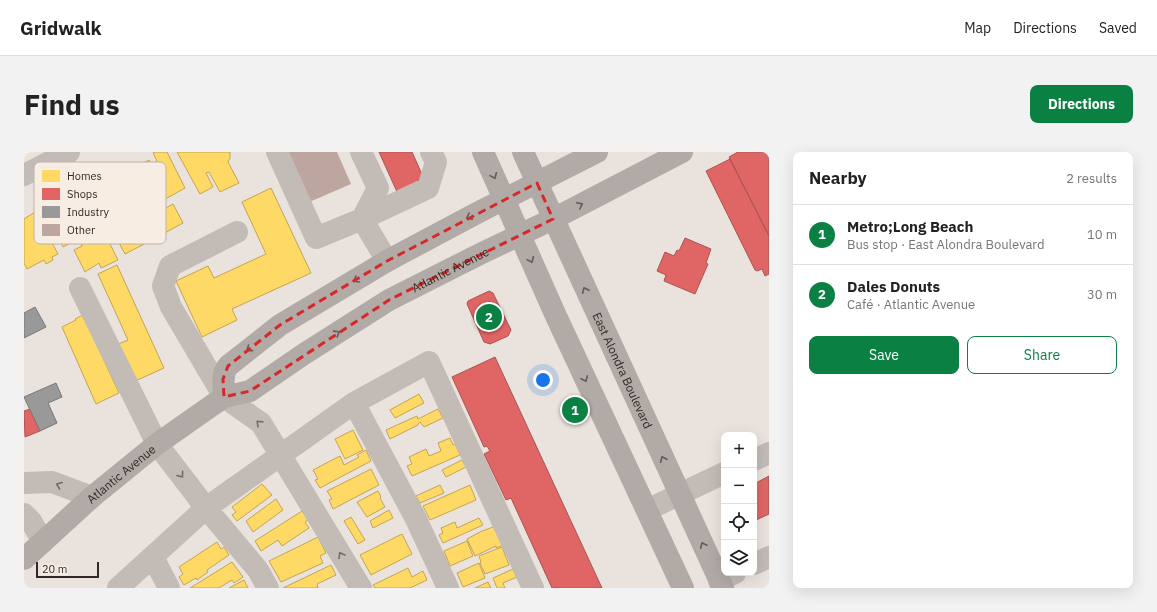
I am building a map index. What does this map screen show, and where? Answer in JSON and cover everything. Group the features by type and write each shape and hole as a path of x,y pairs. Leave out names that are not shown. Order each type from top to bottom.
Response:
{"main road":[{"path":"483,152 520,236 683,588"},
{"name":"East Alondra Boulevard","path":"523,152 679,494 726,581"},
{"path":"224,397 223,378 224,372 228,366 280,325 387,261 597,152"},
{"name":"Atlantic Avenue","path":"24,559 92,497 157,444 224,397 250,391 304,354 389,300 482,252 520,236 682,152"}],"street":[{"path":"49,162 69,152"},
{"path":"277,152 316,238 362,219 428,188 436,162 431,152"},
{"path":"361,152 378,188 362,219"},
{"path":"24,175 34,170"},
{"path":"362,219 387,261"},
{"path":"237,232 170,266 163,286 171,307 224,397 261,423 361,588"},
{"path":"80,288 157,444 206,508 258,570 268,588"},
{"path":"118,588 206,508 354,403 429,362 533,588"},
{"path":"354,403 416,519 448,588"},
{"path":"757,459 769,453"},
{"path":"646,510 721,474"},
{"path":"24,483 52,482 92,497"},
{"path":"24,514 31,521 43,542"},
{"path":"153,557 169,588"},
{"path":"757,563 769,557"}],"highlighted area":[{"path":"537,183 553,219 389,300 250,391 224,397 223,379 228,366 280,325 387,261"}],"building: Homes":[{"path":"167,152 185,188 166,199 166,162 155,162 157,161 153,153"},
{"path":"177,152 230,152 228,162 239,183 220,192 209,172 206,173 213,187 200,194"},
{"path":"271,188 311,273 232,309 237,320 202,337 176,281 208,266 214,278 266,254 242,202"},
{"path":"173,204 183,223 166,232 166,208"},
{"path":"34,213 34,244 53,244 58,254 52,257 53,260 46,264 44,260 27,269 24,263 24,219"},
{"path":"62,244 69,244 63,247"},
{"path":"81,244 110,244 118,260 101,268 99,263 85,272 74,250 82,246"},
{"path":"120,244 144,244 125,254"},
{"path":"117,265 164,368 133,382 116,345 128,340 98,274"},
{"path":"83,315 119,393 96,404 62,327"},
{"path":"419,394 424,403 395,418 390,410"},
{"path":"438,409 443,418 424,427 420,422 418,425 390,439 386,430 417,416 418,419"},
{"path":"353,430 363,450 345,459 335,439"},
{"path":"450,438 453,445 455,444 460,455 412,476 407,466 412,464 409,457 426,449 429,456 441,451 438,443"},
{"path":"366,450 371,461 320,488 315,480 318,479 313,470 340,456 344,465 359,457 357,455"},
{"path":"462,460 466,467 446,477 442,470"},
{"path":"371,469 379,485 333,509 329,500 332,499 327,491"},
{"path":"262,484 272,495 237,521 232,515 236,512 232,507"},
{"path":"440,485 444,493 420,503 416,496"},
{"path":"470,485 476,500 430,520 423,506"},
{"path":"378,491 385,507 367,517 357,502"},
{"path":"276,499 283,510 253,532 246,521"},
{"path":"389,510 393,518 373,528 370,521"},
{"path":"302,511 308,520 305,522 309,528 282,546 278,540 261,551 255,541"},
{"path":"351,517 365,540 358,544 344,521"},
{"path":"479,518 483,525 443,543 439,535 443,533 441,528 455,522 457,528"},
{"path":"496,526 506,544 496,548 496,546 475,556 467,539"},
{"path":"402,534 412,554 371,575 360,555"},
{"path":"318,537 326,553 320,556 323,563 281,582 269,561"},
{"path":"467,541 473,556 450,566 444,551"},
{"path":"217,542 221,549 224,547 229,555 207,570 208,572 197,580 196,578 184,585 179,577 183,574 179,567"},
{"path":"502,547 509,565 485,574 480,563 479,556"},
{"path":"232,562 243,577 234,583 232,580 219,588 190,588"},
{"path":"479,563 485,578 463,587 457,573"},
{"path":"331,565 336,575 317,584 318,588 283,588"},
{"path":"408,568 412,577 423,571 427,580 410,588 375,588 373,585"},
{"path":"513,569 517,577 503,583 505,588 497,588 493,578"},
{"path":"244,580 248,588 229,588"},
{"path":"488,582 491,588 475,588"}],"building: Shops":[{"path":"379,152 412,152 425,181 398,194"},
{"path":"738,152 769,152 769,236 729,157"},
{"path":"730,159 769,236 769,274 765,276 762,269 757,271 755,270 706,171"},
{"path":"685,238 711,249 706,263 708,264 695,294 664,281 666,275 657,271 665,252 674,256 677,250 679,251"},
{"path":"489,291 493,293 511,330 508,336 490,344 484,342 467,304 468,301"},
{"path":"495,357 602,588 552,588 511,498 506,500 484,454 490,451 487,446 484,447 452,377"},
{"path":"30,409 40,431 25,437 24,411"},
{"path":"769,476 769,514 757,520 757,504 757,482"}],"building: Industry":[{"path":"35,307 46,327 24,338 24,313"},
{"path":"56,383 62,397 48,403 57,423 40,431 24,397"}],"building: Other":[{"path":"284,152 337,152 351,184 307,203"}],"place":[{"name":"Dales Donuts","path":"489,317"},
{"name":"Metro;Long Beach","path":"575,410"}]}
